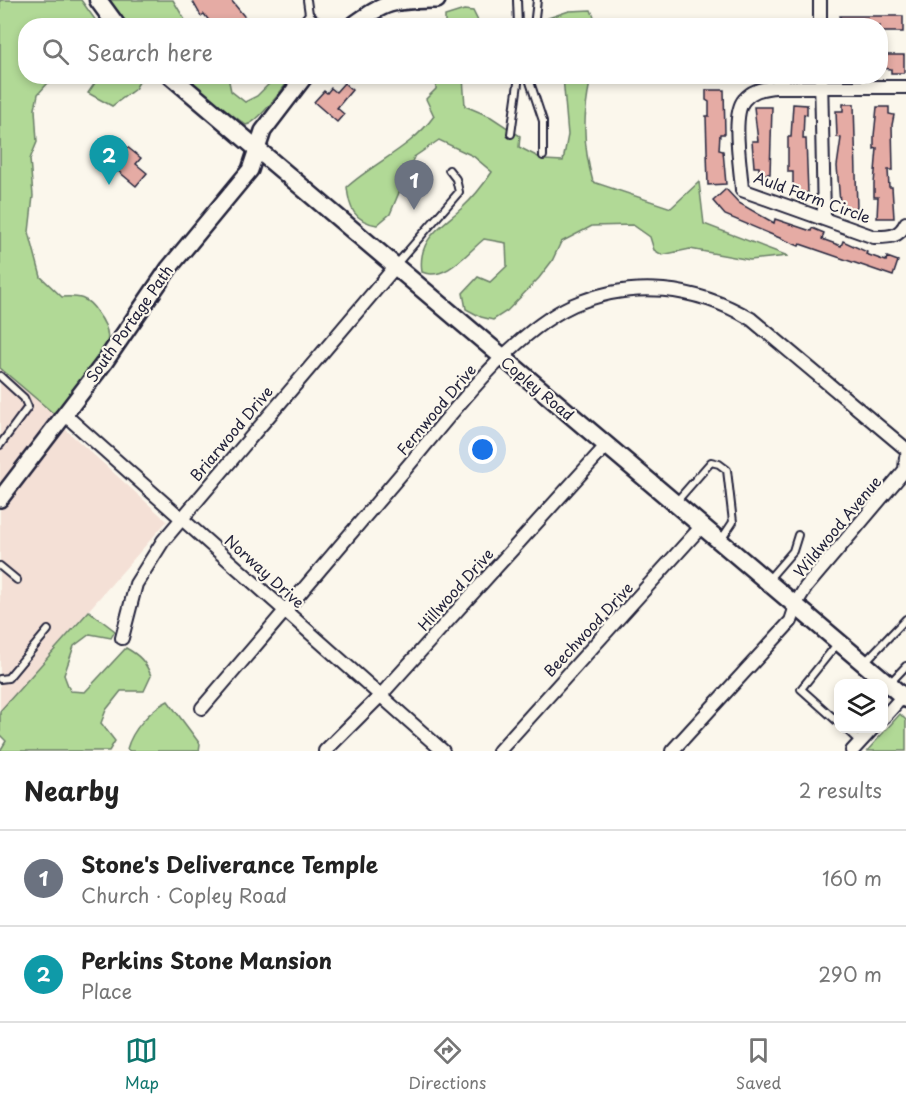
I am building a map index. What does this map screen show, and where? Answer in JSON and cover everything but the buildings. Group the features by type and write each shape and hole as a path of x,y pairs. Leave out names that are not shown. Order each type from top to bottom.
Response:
{"main road":[{"path":"98,0 111,18"},
{"name":"Copley Road","path":"180,84 501,359 882,679"},
{"name":"Copley Road","path":"888,684 904,698"}],"street":[{"path":"360,18 370,9 386,1 437,0"},
{"path":"820,0 820,18"},
{"name":"South Portage Path","path":"0,499 104,363 169,268 250,170 263,131 299,84"},
{"name":"Auld Farm Circle","path":"802,84 754,91 742,101 737,117 742,190 824,217 874,237 892,237 903,231 906,224"},
{"path":"821,84 824,217"},
{"name":"Auld Farm Circle","path":"855,84 906,87"},
{"name":"Briarwood Drive","path":"123,638 136,584 148,560 395,267"},
{"name":"Fernwood Drive","path":"202,708 501,359 550,319 589,299 638,288 687,292 721,303 751,320 906,449"},
{"name":"Norway Drive","path":"64,414 443,751"},
{"name":"Hillwood Drive","path":"325,751 380,696 605,447"},
{"name":"Wildwood Avenue","path":"672,751 791,621 806,587 905,471 906,457"},
{"name":"Beechwood Drive","path":"499,751 701,527"},
{"path":"888,713 904,698"},
{"path":"856,746 869,733"}],"lane":[{"path":"306,0 309,14 313,18"},
{"path":"517,0 518,18"},
{"path":"535,18 537,0"},
{"path":"306,18 309,14"},
{"path":"511,134 518,84"},
{"path":"531,84 543,121 543,156"},
{"path":"395,267 459,192 456,179 449,170"},
{"path":"0,376 24,398 28,407 0,446"},
{"path":"674,505 711,462 720,464 727,470 733,522 719,543"},
{"path":"765,582 793,551 798,535"},
{"path":"0,566 17,580"},
{"path":"863,664 906,619"},
{"path":"0,679 8,678 48,630"},
{"path":"834,718 801,689 838,643"},
{"path":"888,684 906,666"},
{"path":"848,733 856,746"}],"shaded area":[{"path":"0,368 53,413 0,485"},
{"path":"64,428 167,521 0,711 0,510"}],"green space":[{"path":"0,0 81,0 94,18 18,18 18,84 47,84 38,94 35,109 37,142 30,159 33,196 29,232 41,277 62,297 78,297 90,303 102,319 108,334 107,342 92,370 53,413 0,368"},
{"path":"110,0 173,0 184,18 119,18"},
{"path":"464,10 473,11 476,18 445,18 445,16"},
{"path":"591,10 594,18 548,18 569,11"},
{"path":"94,84 138,84 135,89 112,106 88,93"},
{"path":"195,84 230,84 231,91 245,102 257,96 269,84 286,84 258,118 246,125"},
{"path":"436,84 463,84 465,106 491,117 520,136 519,147 544,160 563,161 568,135 564,84 590,84 586,104 585,142 593,182 671,208 699,182 704,224 788,256 750,260 690,249 662,255 654,250 650,237 633,225 592,226 561,242 552,261 539,278 507,311 493,320 481,317 466,309 463,293 478,277 490,282 507,266 506,243 484,239 455,264 439,273 422,272 421,261 423,251 432,235 470,200 492,172 473,156 439,140 414,157 390,214 377,225 358,217 351,207 348,194 347,187 404,146 425,127 434,116 426,99 436,89"},
{"path":"89,611 115,631 111,638 90,634 74,646 64,675 70,691 85,692 126,648 142,659 151,676 144,691 121,691 106,710 101,723 115,741 109,751 0,751 6,741 0,735 0,711"},
{"path":"168,701 200,744 199,751 130,751 127,749 143,721 155,709"},
{"path":"900,714 906,720 906,751 867,751 883,733 888,733 888,727"}],"place":[{"name":"Perkins Stone Mansion","path":"109,185"},
{"name":"Stone's Deliverance Temple","path":"414,210"}]}
